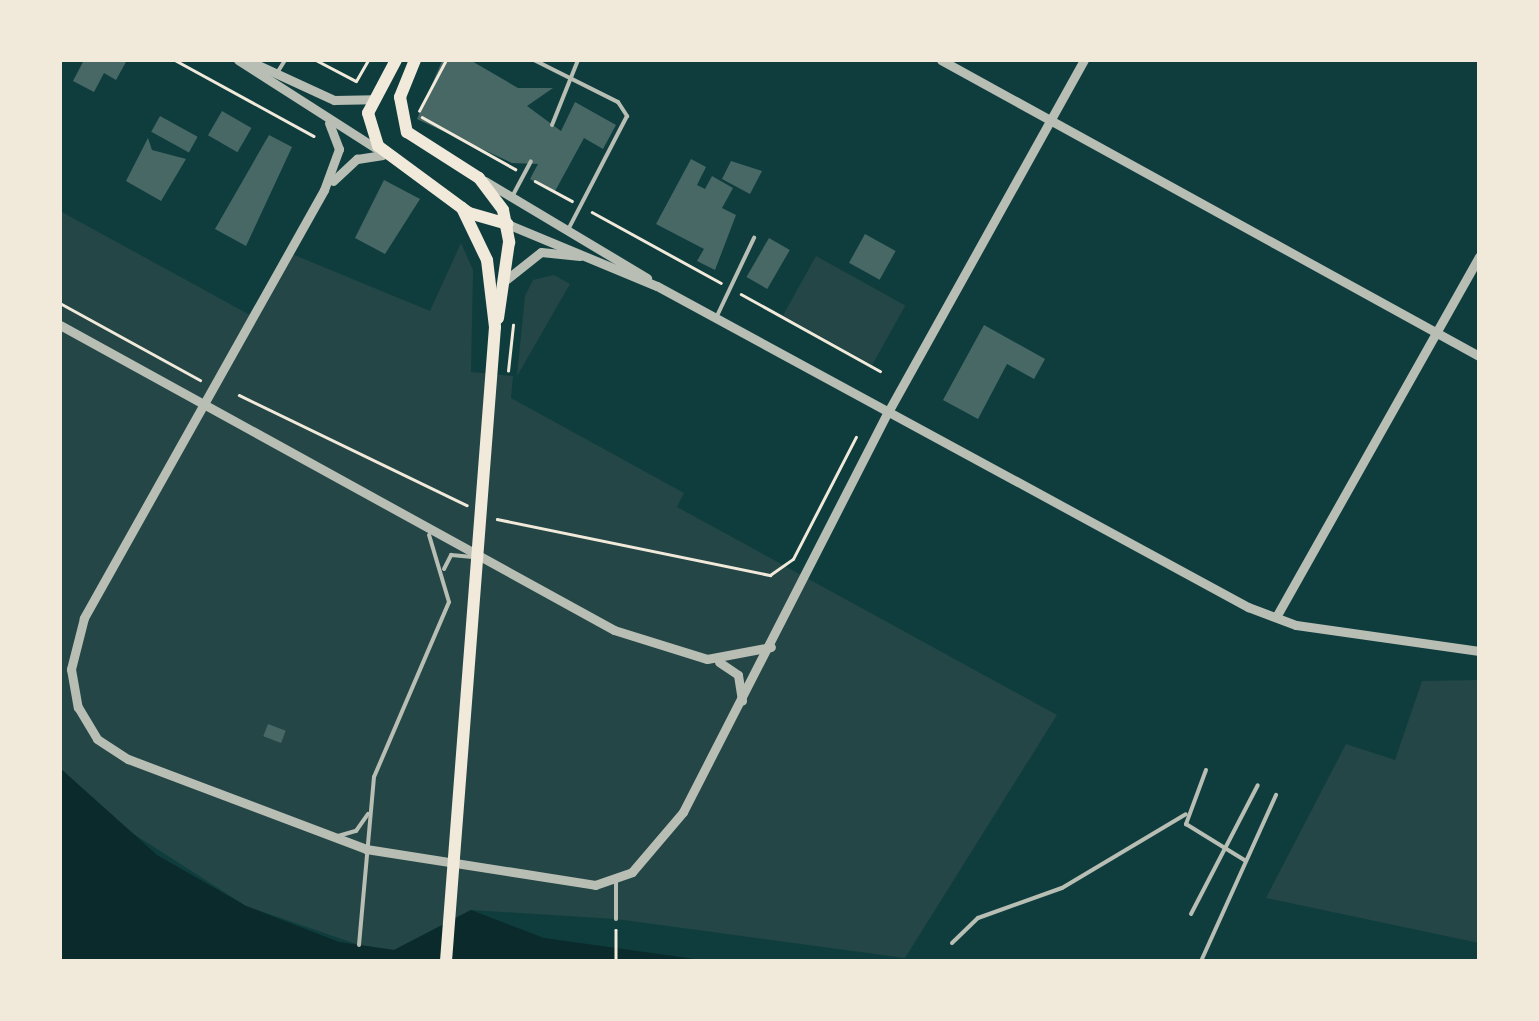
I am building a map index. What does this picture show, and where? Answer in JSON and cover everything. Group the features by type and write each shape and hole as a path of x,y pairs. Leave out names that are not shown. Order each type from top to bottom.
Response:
{"main road":[{"path":"396,60 373,99 369,130 398,160 462,208 506,224"},
{"path":"415,60 400,106 420,145 479,178 506,224 506,282 495,327 446,961"},
{"path":"398,160 402,151 420,145"},
{"path":"462,208 487,260 495,327"}],"street":[{"path":"238,60 274,79 349,104 373,99"},
{"path":"247,60 328,123 398,160"},
{"path":"941,60 1479,356"},
{"path":"328,123 340,150 324,190 84,618 72,686 87,724 112,750 366,849 574,885 616,881 667,835 776,644 888,412 1084,60"},
{"path":"324,190 362,156 398,160"},
{"path":"479,178 569,228 657,286 1276,618 1479,651"},
{"path":"506,224 657,286"},
{"path":"506,282 542,252 606,266"},
{"path":"1276,618 1432,332 1479,256"},
{"path":"60,326 473,558 644,643 707,659 738,675 736,716"},
{"path":"707,659 749,658 776,644"}],"lane":[{"path":"274,79 285,60"},
{"path":"534,60 627,116 569,228"},
{"path":"552,125 578,60"},
{"path":"512,196 531,161"},
{"path":"716,318 754,238"},
{"path":"429,535 445,579"},
{"path":"359,945 366,849 380,759 445,616 445,579 451,555 473,558"},
{"path":"952,942 978,918 1062,888 1186,814 1206,770"},
{"path":"1192,914 1258,785"},
{"path":"1202,959 1276,795"},
{"path":"325,834 356,832 371,805"},
{"path":"1186,814 1194,833 1246,861"},
{"path":"616,881 616,919"}],"path":[{"path":"175,60 314,136"},
{"path":"316,60 356,81 368,60"},
{"path":"446,60 420,116 880,371"},
{"path":"360,74 366,77"},
{"path":"548,195 552,190"},
{"path":"60,303 200,380"},
{"path":"508,374 514,309"},
{"path":"238,396 475,508"},
{"path":"490,516 770,575 794,559 856,436"},
{"path":"616,919 616,961"}],"shaded area":[{"path":"60,211 250,315 287,252 430,311 461,243 473,270 471,372 513,376 511,398 684,493 677,507 1057,715 905,958 616,919 471,910 394,950 359,945 246,906 115,822 60,768"},
{"path":"816,256 905,305 872,365 783,315"},
{"path":"554,275 570,284 517,376 525,296 533,280"},
{"path":"1479,680 1479,943 1266,898 1346,744 1395,760 1422,681"},
{"path":"60,768 157,855 246,906 339,942 394,950 471,910 544,938 709,961 60,961"}],"building":[{"path":"84,60 127,60 116,80 104,73 94,92 73,81"},
{"path":"470,60 518,88 553,88 527,106 561,131 575,102 616,125 603,149 584,138 554,193 530,179 538,164 512,163 417,119 442,61"},
{"path":"222,111 251,128 237,152 208,135"},
{"path":"160,116 198,137 189,153 151,132"},
{"path":"269,135 292,147 246,246 215,229"},
{"path":"148,138 152,150 186,159 161,201 126,181"},
{"path":"691,159 706,167 697,185 705,189 712,176 733,188 722,208 736,215 715,270 697,261 704,249 656,224"},
{"path":"731,161 762,171 750,194 722,179"},
{"path":"384,180 420,199 385,254 355,238"},
{"path":"865,234 896,251 880,280 849,263"},
{"path":"769,238 790,250 767,289 746,277"},
{"path":"984,325 1045,359 1034,379 1007,364 978,419 943,400"},
{"path":"268,724 286,731 281,743 263,736"}]}
